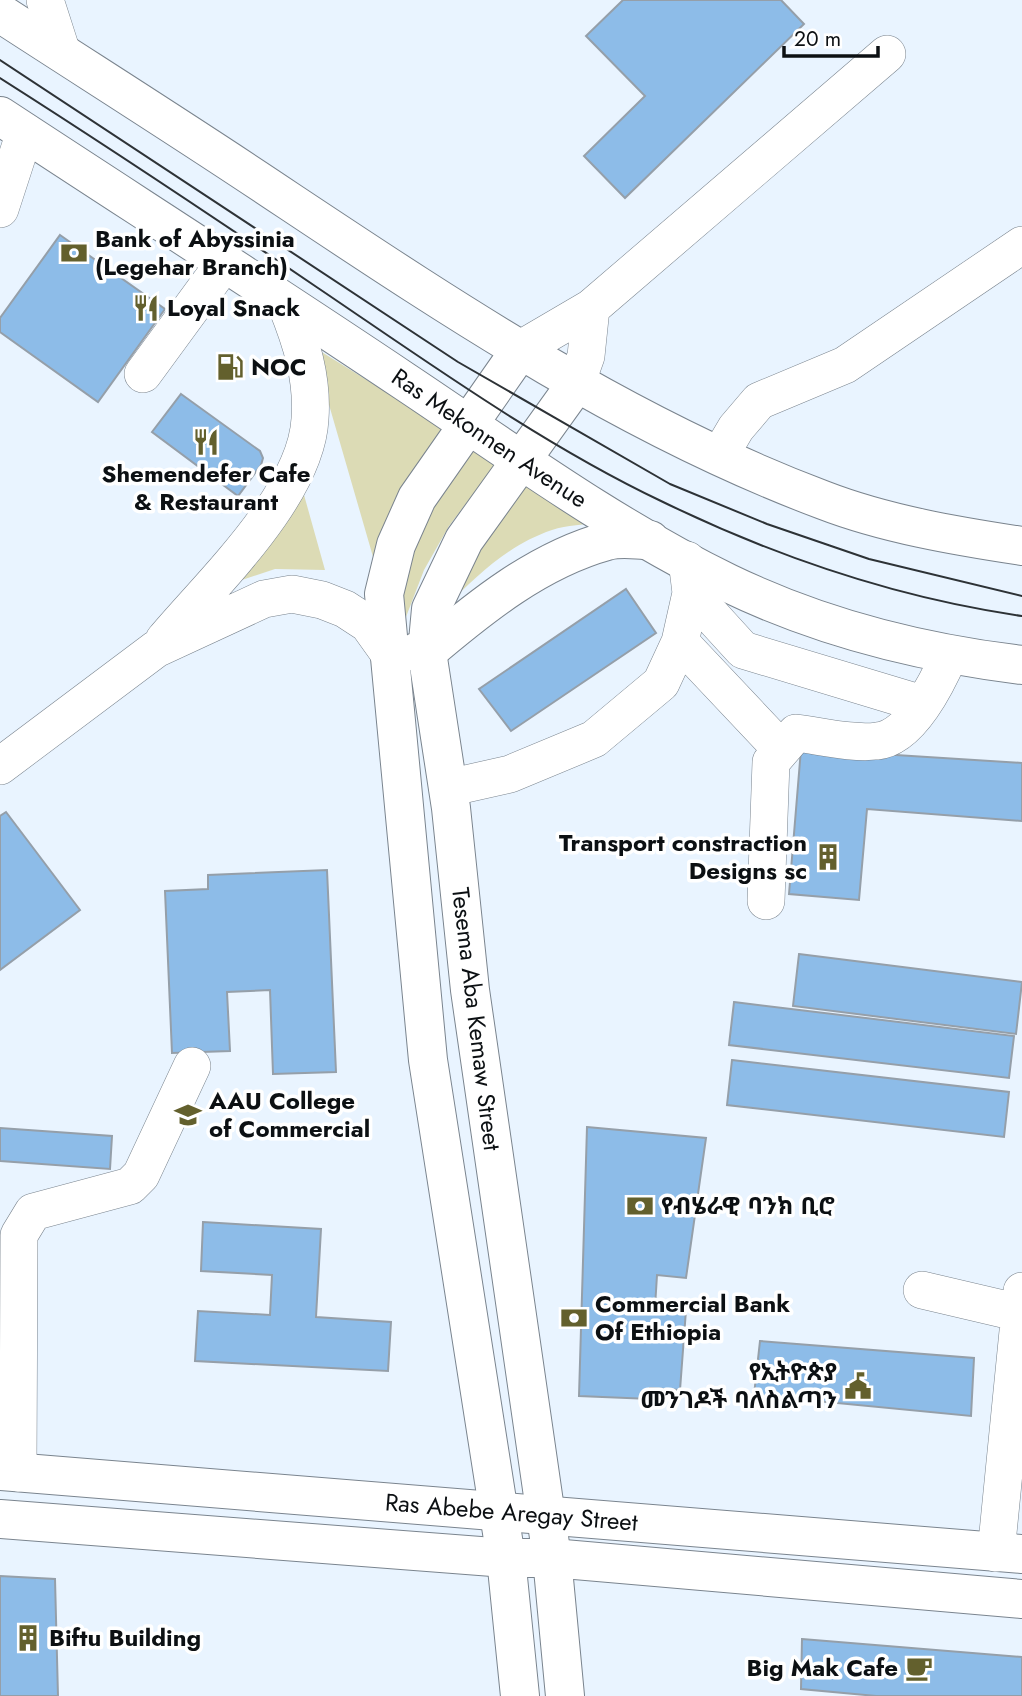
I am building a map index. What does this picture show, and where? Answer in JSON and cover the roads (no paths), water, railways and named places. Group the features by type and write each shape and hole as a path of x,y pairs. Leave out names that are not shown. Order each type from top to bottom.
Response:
{"main road":[{"path":"0,13 447,306 576,384 687,443 824,501 974,538 1022,546"},
{"name":"Ras Mekonnen Avenue","path":"12,124 225,262 522,461 650,540 689,577 727,583 792,611 871,636 950,654 1022,666"},
{"name":"Tesema Aba Kemaw Street","path":"520,1696 506,1558 428,1060 384,594 396,545 417,498 521,349"},
{"name":"Tesema Aba Kemaw Street","path":"565,1696 552,1558 470,990 448,788 427,652 431,609 464,540 576,384"},
{"path":"388,652 427,652 488,600 565,557 609,540 650,540"},
{"name":"Ras Abebe Aregay Street","path":"9,1472 497,1513 544,1513 715,1531 1009,1553"},
{"name":"Ras Abebe Aregay Street","path":"0,1519 506,1558 552,1558 1022,1599"}],"street":[{"path":"45,0 62,53"},
{"path":"521,349 591,308 887,54"},
{"path":"1,201 12,124"},
{"path":"720,455 736,428 759,401 845,365 1022,245"},
{"path":"143,374 225,262"},
{"path":"156,649 250,540 277,503 303,455 310,422 310,388 301,340 286,304"},
{"path":"576,384 586,356 591,308"},
{"path":"448,788 510,774 594,739 661,682 680,642 689,577"},
{"path":"689,577 743,650 922,704"},
{"path":"0,766 156,649 264,599 292,594 322,600 345,609 368,624 388,652"},
{"path":"680,642 780,748"},
{"path":"766,901 771,762 780,748 796,733 878,741 898,734 922,704 950,654"},
{"path":"9,1472 19,1235 33,1212 130,1186 141,1175 192,1066"},
{"path":"922,1290 1021,1302 1009,1553"}],"tram line":[{"path":"0,60 458,362 670,484 767,524 869,559 1022,596"},
{"path":"0,78 486,401 617,479 704,521 792,557 929,598 1022,616"}],"place":[{"name":"Bank of Abyssinia (Legehar Branch)","path":"74,253"},
{"name":"Loyal Snack","path":"146,308"},
{"name":"NOC","path":"230,367"},
{"name":"Shemendefer Cafe & Restaurant","path":"206,442"},
{"name":"Transport constraction Designs sc","path":"828,857"},
{"name":"AAU College of Commercial","path":"188,1115"},
{"name":"የብሄራዊ ባንክ ቢሮ","path":"640,1206"},
{"name":"Commercial Bank Of Ethiopia","path":"574,1318"},
{"name":"የኢትዮጵያ መንገዶች ባለስልጣን","path":"858,1386"},
{"name":"Biftu Building","path":"28,1638"},
{"name":"Big Mak Cafe","path":"919,1668"}]}
